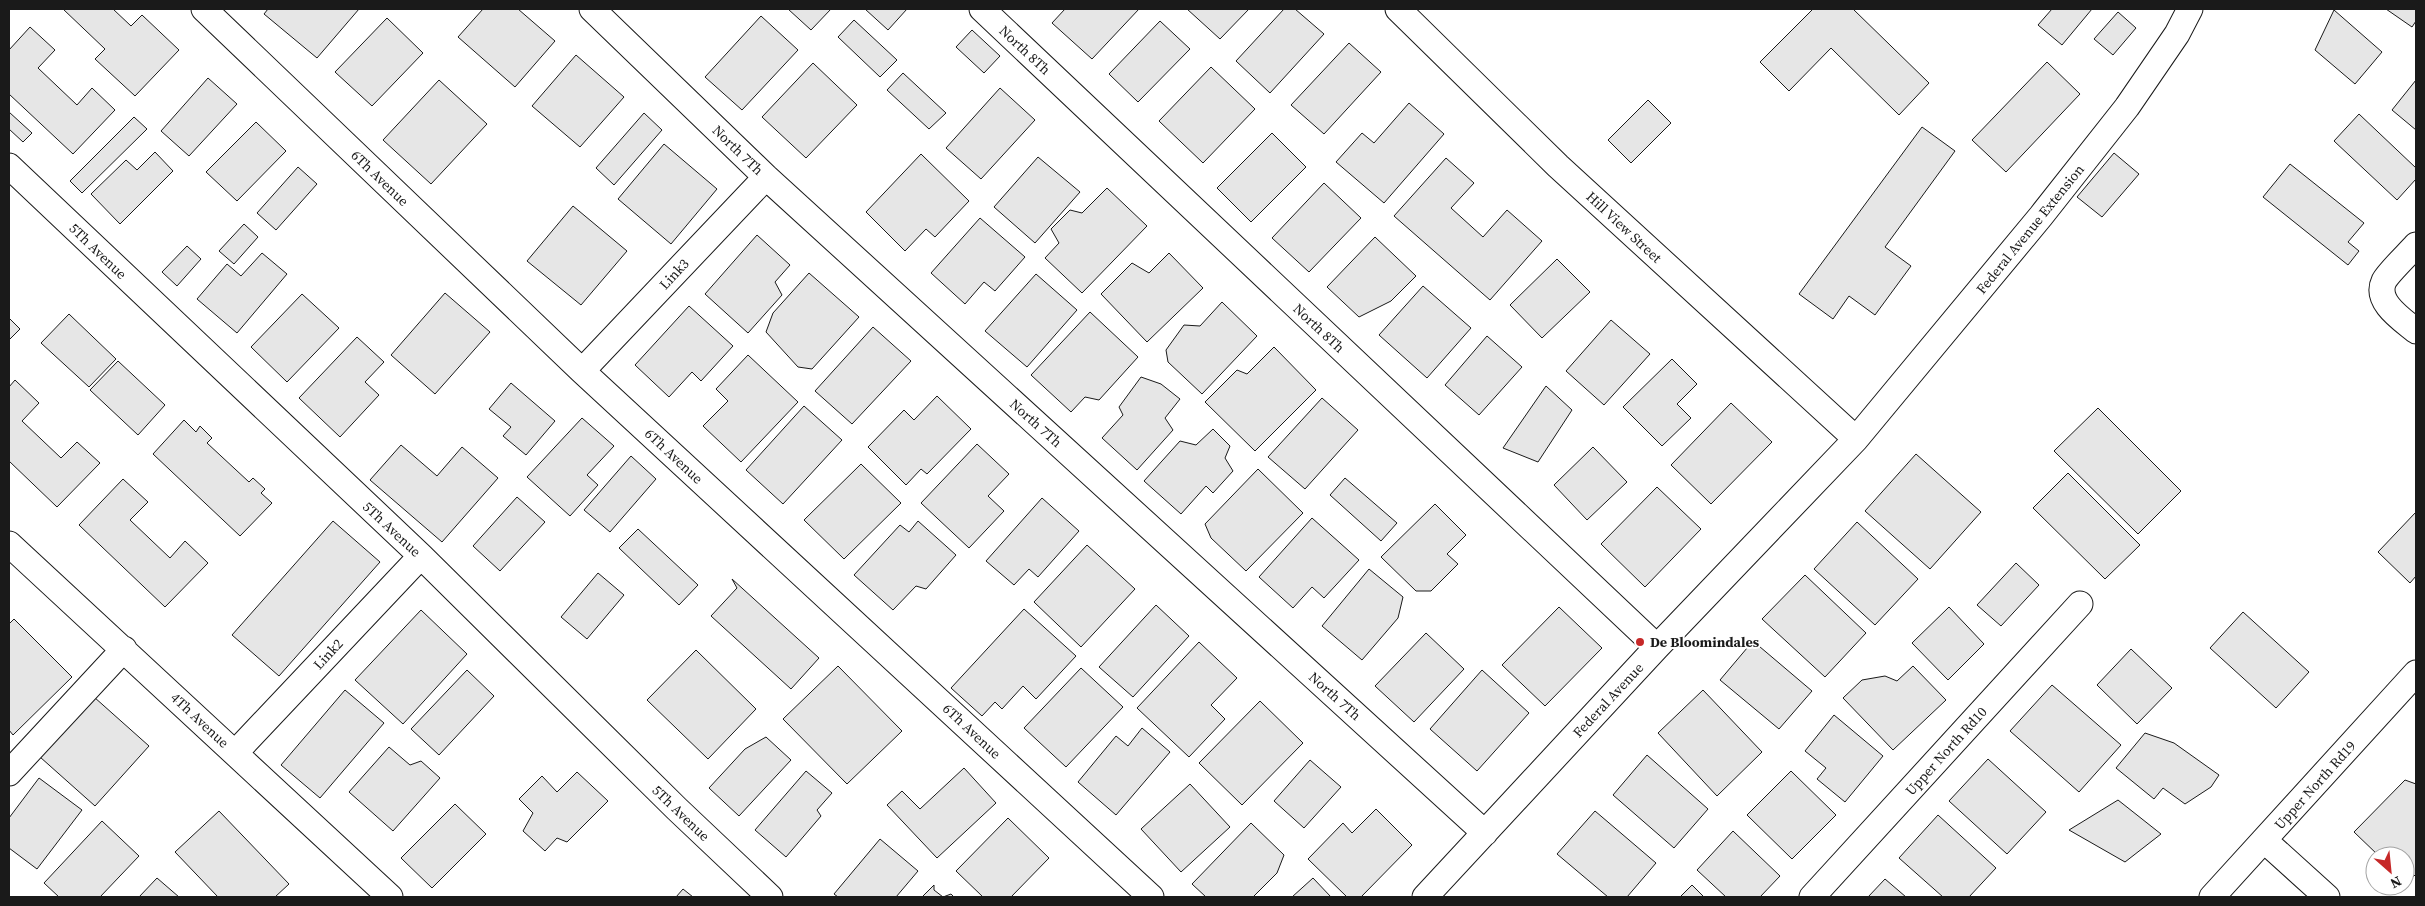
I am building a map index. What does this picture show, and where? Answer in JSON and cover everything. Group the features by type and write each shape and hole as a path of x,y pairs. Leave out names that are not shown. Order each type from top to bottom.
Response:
{"street":[{"name":"6Th Avenue","path":"204,9 582,371 1151,897"},
{"name":"North 7Th","path":"592,9 766,177 1485,833"},
{"name":"North 8Th","path":"982,9 1657,647"},
{"name":"Hill View Street","path":"1398,9 1558,166 1856,439"},
{"name":"Federal Avenue Extension","path":"1856,439 2042,216 2106,133 2177,34 2190,9"},
{"name":"5Th Avenue","path":"9,166 420,556 677,809 770,897"},
{"name":"Link3","path":"582,371 766,177"},
{"path":"2416,246 2384,281 2383,289 2384,297 2391,309 2416,331"},
{"name":"Federal Avenue","path":"1425,897 1657,647 1856,439"},
{"name":"4Th Avenue","path":"9,544 390,897"},
{"name":"Link2","path":"234,753 420,556"},
{"name":"Upper North Rd10","path":"1812,897 2080,604"},
{"path":"9,773 124,649"},
{"name":"Upper North Rd19","path":"2212,897 2416,673"},
{"path":"2265,841 2327,897"}],"building":[{"path":"63,9 113,9 131,26 142,15 179,50 135,96 95,59 105,49"},
{"path":"268,9 359,9 317,58 264,14"},
{"path":"483,9 518,9 555,41 515,87 458,37"},
{"path":"788,9 831,9 811,30"},
{"path":"865,9 907,9 888,30"},
{"path":"1065,9 1139,9 1092,59 1052,23"},
{"path":"1187,9 1249,9 1220,39"},
{"path":"1284,9 1295,9 1324,34 1270,93 1236,61"},
{"path":"1813,9 1853,9 1929,83 1899,115 1831,48 1789,91 1760,62"},
{"path":"2052,9 2092,9 2062,45 2038,25"},
{"path":"2386,9 2416,9 2416,21 2412,27"},
{"path":"2334,10 2382,52 2355,84 2315,50"},
{"path":"2118,12 2136,28 2113,55 2094,39"},
{"path":"761,16 798,50 742,110 705,77"},
{"path":"387,18 423,53 372,106 335,72"},
{"path":"854,20 897,60 880,77 838,37"},
{"path":"1160,21 1190,49 1138,102 1109,74"},
{"path":"30,27 55,50 38,68 77,105 92,88 115,110 73,154 9,94 9,50"},
{"path":"972,30 1000,56 984,73 956,47"},
{"path":"1349,43 1381,72 1324,134 1291,105"},
{"path":"576,55 624,97 580,147 532,106"},
{"path":"2047,62 2080,94 2006,172 1972,140"},
{"path":"813,63 857,105 806,158 762,117"},
{"path":"1211,67 1255,109 1203,163 1159,121"},
{"path":"903,73 946,113 929,129 887,90"},
{"path":"208,78 237,104 189,156 161,131"},
{"path":"439,80 487,124 431,184 383,140"},
{"path":"2416,80 2416,130 2392,110"},
{"path":"1000,88 1035,120 981,179 946,148"},
{"path":"1648,100 1671,123 1631,163 1608,140"},
{"path":"1409,103 1444,134 1384,203 1336,162 1362,133 1374,143"},
{"path":"9,112 32,133 23,142 9,129"},
{"path":"644,113 662,130 614,185 596,168"},
{"path":"2359,114 2416,168 2416,179 2397,200 2334,141"},
{"path":"134,117 147,129 82,193 70,181"},
{"path":"256,122 286,151 237,201 206,172"},
{"path":"1922,127 1955,151 1885,247 1911,266 1875,315 1849,296 1833,319 1799,294"},
{"path":"1272,133 1306,167 1251,222 1217,188"},
{"path":"664,144 717,189 671,244 618,199"},
{"path":"155,152 173,171 120,224 91,194 126,160 137,170"},
{"path":"2114,153 2139,174 2102,217 2077,197"},
{"path":"921,154 969,201 935,237 926,229 905,251 866,212"},
{"path":"1038,157 1080,192 1035,243 994,207"},
{"path":"1446,158 1474,183 1451,208 1483,237 1507,210 1542,241 1490,300 1394,216"},
{"path":"2290,164 2364,223 2348,242 2359,251 2348,265 2263,197"},
{"path":"298,167 317,184 276,230 257,213"},
{"path":"1324,183 1361,218 1309,272 1272,238"},
{"path":"1107,188 1147,226 1082,293 1045,258 1059,243 1051,229 1070,210 1082,213"},
{"path":"573,206 627,251 581,305 527,261"},
{"path":"980,218 1025,257 995,291 984,282 965,304 931,273"},
{"path":"244,224 258,237 234,264 219,251"},
{"path":"757,235 790,265 775,282 782,295 748,333 705,294"},
{"path":"1375,237 1416,276 1391,301 1359,317 1327,287"},
{"path":"187,246 201,259 177,286 162,272"},
{"path":"262,253 287,274 237,333 197,299 227,264 241,276"},
{"path":"1169,253 1203,288 1147,342 1101,294 1132,263 1149,273"},
{"path":"1557,259 1590,292 1542,338 1510,305"},
{"path":"809,273 859,317 812,369 798,367 766,332 773,313"},
{"path":"1036,274 1077,310 1027,367 985,331"},
{"path":"1423,286 1471,328 1427,378 1379,335"},
{"path":"445,293 490,332 435,394 391,355"},
{"path":"302,294 339,328 287,382 251,347"},
{"path":"1222,302 1257,336 1202,394 1168,362 1166,350 1184,325 1200,326"},
{"path":"689,306 733,346 701,381 692,372 669,397 635,365"},
{"path":"1090,312 1138,357 1099,400 1085,397 1071,412 1031,375"},
{"path":"69,314 116,359 89,387 41,343"},
{"path":"9,318 20,329 9,340"},
{"path":"1611,320 1650,354 1604,405 1566,371"},
{"path":"873,327 911,361 852,424 815,391"},
{"path":"1487,336 1522,367 1479,415 1445,385"},
{"path":"357,337 384,362 365,382 379,395 340,437 299,398"},
{"path":"1274,347 1316,390 1255,451 1205,402 1237,370 1247,374"},
{"path":"748,355 798,402 741,462 703,426 728,401 716,389"},
{"path":"1672,359 1697,384 1677,404 1691,418 1662,446 1623,407"},
{"path":"118,361 165,405 138,435 90,390"},
{"path":"1141,377 1161,384 1180,399 1165,418 1173,430 1137,470 1102,438 1123,415 1119,407"},
{"path":"15,380 39,403 22,421 61,458 77,442 100,463 57,507 9,461 9,387"},
{"path":"511,383 555,421 526,455 503,436 511,427 489,409"},
{"path":"1546,386 1572,410 1538,462 1503,448"},
{"path":"937,396 971,429 927,474 921,469 906,485 868,447 904,410 914,420"},
{"path":"1322,398 1358,430 1305,489 1268,457"},
{"path":"1731,403 1772,442 1711,504 1671,465"},
{"path":"804,406 842,440 783,504 746,470"},
{"path":"2098,408 2181,491 2138,534 2054,451"},
{"path":"582,418 614,446 587,475 598,485 570,516 527,477"},
{"path":"184,420 196,432 200,426 212,438 207,443 249,482 253,478 265,489 261,493 272,503 240,536 153,454"},
{"path":"1213,429 1230,446 1225,458 1233,471 1213,493 1206,486 1181,514 1144,481 1180,441 1196,445"},
{"path":"977,444 1009,474 988,496 1004,511 969,548 921,503"},
{"path":"401,445 437,476 462,447 498,478 442,542 370,480"},
{"path":"1593,447 1627,482 1587,520 1554,485"},
{"path":"1916,454 1981,512 1930,569 1865,511"},
{"path":"631,456 656,479 610,532 584,510"},
{"path":"861,464 901,503 844,559 804,520"},
{"path":"1258,469 1303,513 1246,571 1211,538 1205,524"},
{"path":"2068,473 2140,545 2105,579 2033,508"},
{"path":"1345,478 1397,523 1381,541 1330,495"},
{"path":"123,479 148,502 130,520 170,558 185,541 208,563 165,607 79,525"},
{"path":"1657,487 1701,529 1645,587 1601,544"},
{"path":"517,497 545,522 500,571 473,546"},
{"path":"1042,498 1079,531 1038,577 1029,569 1014,585 986,561"},
{"path":"1435,504 1466,535 1447,554 1458,564 1431,591 1416,591 1381,557"},
{"path":"2416,512 2416,576 2410,583 2378,552"},
{"path":"1312,518 1359,560 1324,598 1312,587 1293,608 1259,577"},
{"path":"333,521 380,562 279,676 232,635"},
{"path":"918,521 956,555 926,589 916,586 893,610 854,575 900,525 909,532"},
{"path":"1857,522 1918,579 1875,625 1814,569"},
{"path":"638,529 698,585 679,605 619,548"},
{"path":"1087,545 1135,589 1081,647 1034,602"},
{"path":"2016,563 2039,585 2001,626 1977,605"},
{"path":"1369,569 1403,597 1398,618 1362,660 1322,626"},
{"path":"598,573 624,595 587,639 561,617"},
{"path":"1805,575 1866,633 1825,677 1762,619"},
{"path":"732,579 819,658 791,689 711,616 737,588"},
{"path":"1156,605 1189,636 1133,697 1099,667"},
{"path":"1559,607 1602,648 1545,706 1502,665"},
{"path":"1949,607 1984,644 1948,680 1912,643"},
{"path":"1024,609 1076,656 1036,699 1023,686 1002,709 995,702 982,716 951,688"},
{"path":"421,610 467,654 403,724 355,680"},
{"path":"2243,612 2309,672 2276,708 2210,648"},
{"path":"14,619 72,677 13,735 9,730 9,624"},
{"path":"1426,633 1464,669 1414,722 1375,686"},
{"path":"1753,641 1812,691 1779,729 1720,680"},
{"path":"1199,642 1237,678 1211,705 1225,719 1189,757 1137,708"},
{"path":"2131,649 2172,688 2137,724 2097,685"},
{"path":"696,650 756,709 708,759 647,700"},
{"path":"838,666 902,731 847,784 783,719"},
{"path":"1913,666 1946,700 1893,750 1843,698 1862,680 1885,676 1897,681"},
{"path":"1081,668 1123,707 1066,767 1024,728"},
{"path":"467,670 494,696 439,755 411,729"},
{"path":"1482,670 1529,713 1477,771 1430,729"},
{"path":"2052,685 2121,745 2079,792 2010,731"},
{"path":"345,690 384,723 320,798 281,765"},
{"path":"1703,690 1762,752 1717,796 1658,733"},
{"path":"94,697 149,746 95,806 40,757"},
{"path":"1260,701 1303,743 1242,805 1199,763"},
{"path":"1834,715 1883,756 1845,802 1817,779 1826,768 1805,751"},
{"path":"1142,728 1170,752 1116,815 1078,782 1116,736 1128,746"},
{"path":"2145,733 2174,743 2219,775 2211,787 2185,804 2163,788 2154,799 2116,768"},
{"path":"766,737 791,760 739,816 709,788 745,749"},
{"path":"389,747 410,765 421,761 440,778 393,831 349,792"},
{"path":"1647,755 1708,809 1674,848 1613,795"},
{"path":"1988,759 2046,812 2007,854 1949,801"},
{"path":"1310,760 1341,787 1304,828 1274,801"},
{"path":"964,768 996,803 937,858 887,805 902,791 920,809"},
{"path":"806,771 832,793 817,810 821,816 786,857 755,830"},
{"path":"1791,771 1836,815 1792,859 1747,815"},
{"path":"577,772 608,801 567,842 557,838 545,851 523,831 533,813 519,799 542,776 557,792"},
{"path":"39,778 82,810 37,869 9,848 9,818"},
{"path":"2405,780 2416,784 2415,875 2415,846 2369,846 2354,832"},
{"path":"1190,784 1230,827 1181,872 1141,829"},
{"path":"2118,800 2161,834 2125,862 2069,830"},
{"path":"455,804 486,834 432,888 401,858"},
{"path":"1376,809 1412,845 1361,897 1347,897 1308,859 1343,823 1352,833"},
{"path":"219,811 289,884 275,897 218,897 175,852"},
{"path":"1595,811 1656,863 1627,897 1608,897 1557,854"},
{"path":"1938,815 1996,868 1969,897 1943,897 1899,858"},
{"path":"1008,818 1049,858 1011,897 983,897 956,871"},
{"path":"102,821 139,856 100,897 59,897 44,883"},
{"path":"1251,823 1284,855 1277,873 1253,897 1206,897 1192,884"},
{"path":"1733,831 1780,876 1760,897 1726,897 1697,870"},
{"path":"880,839 918,871 896,897 838,897 834,894"},
{"path":"157,878 179,897 139,897"},
{"path":"1313,878 1331,897 1292,897"},
{"path":"1885,879 1906,897 1868,897"},
{"path":"934,885 934,890 943,897 922,897"},
{"path":"1692,885 1704,897 1680,897"},
{"path":"683,889 693,897 676,897"},
{"path":"951,894 954,897 943,897"}],"place":[{"name":"De Bloomindales","path":"1640,642"}]}
